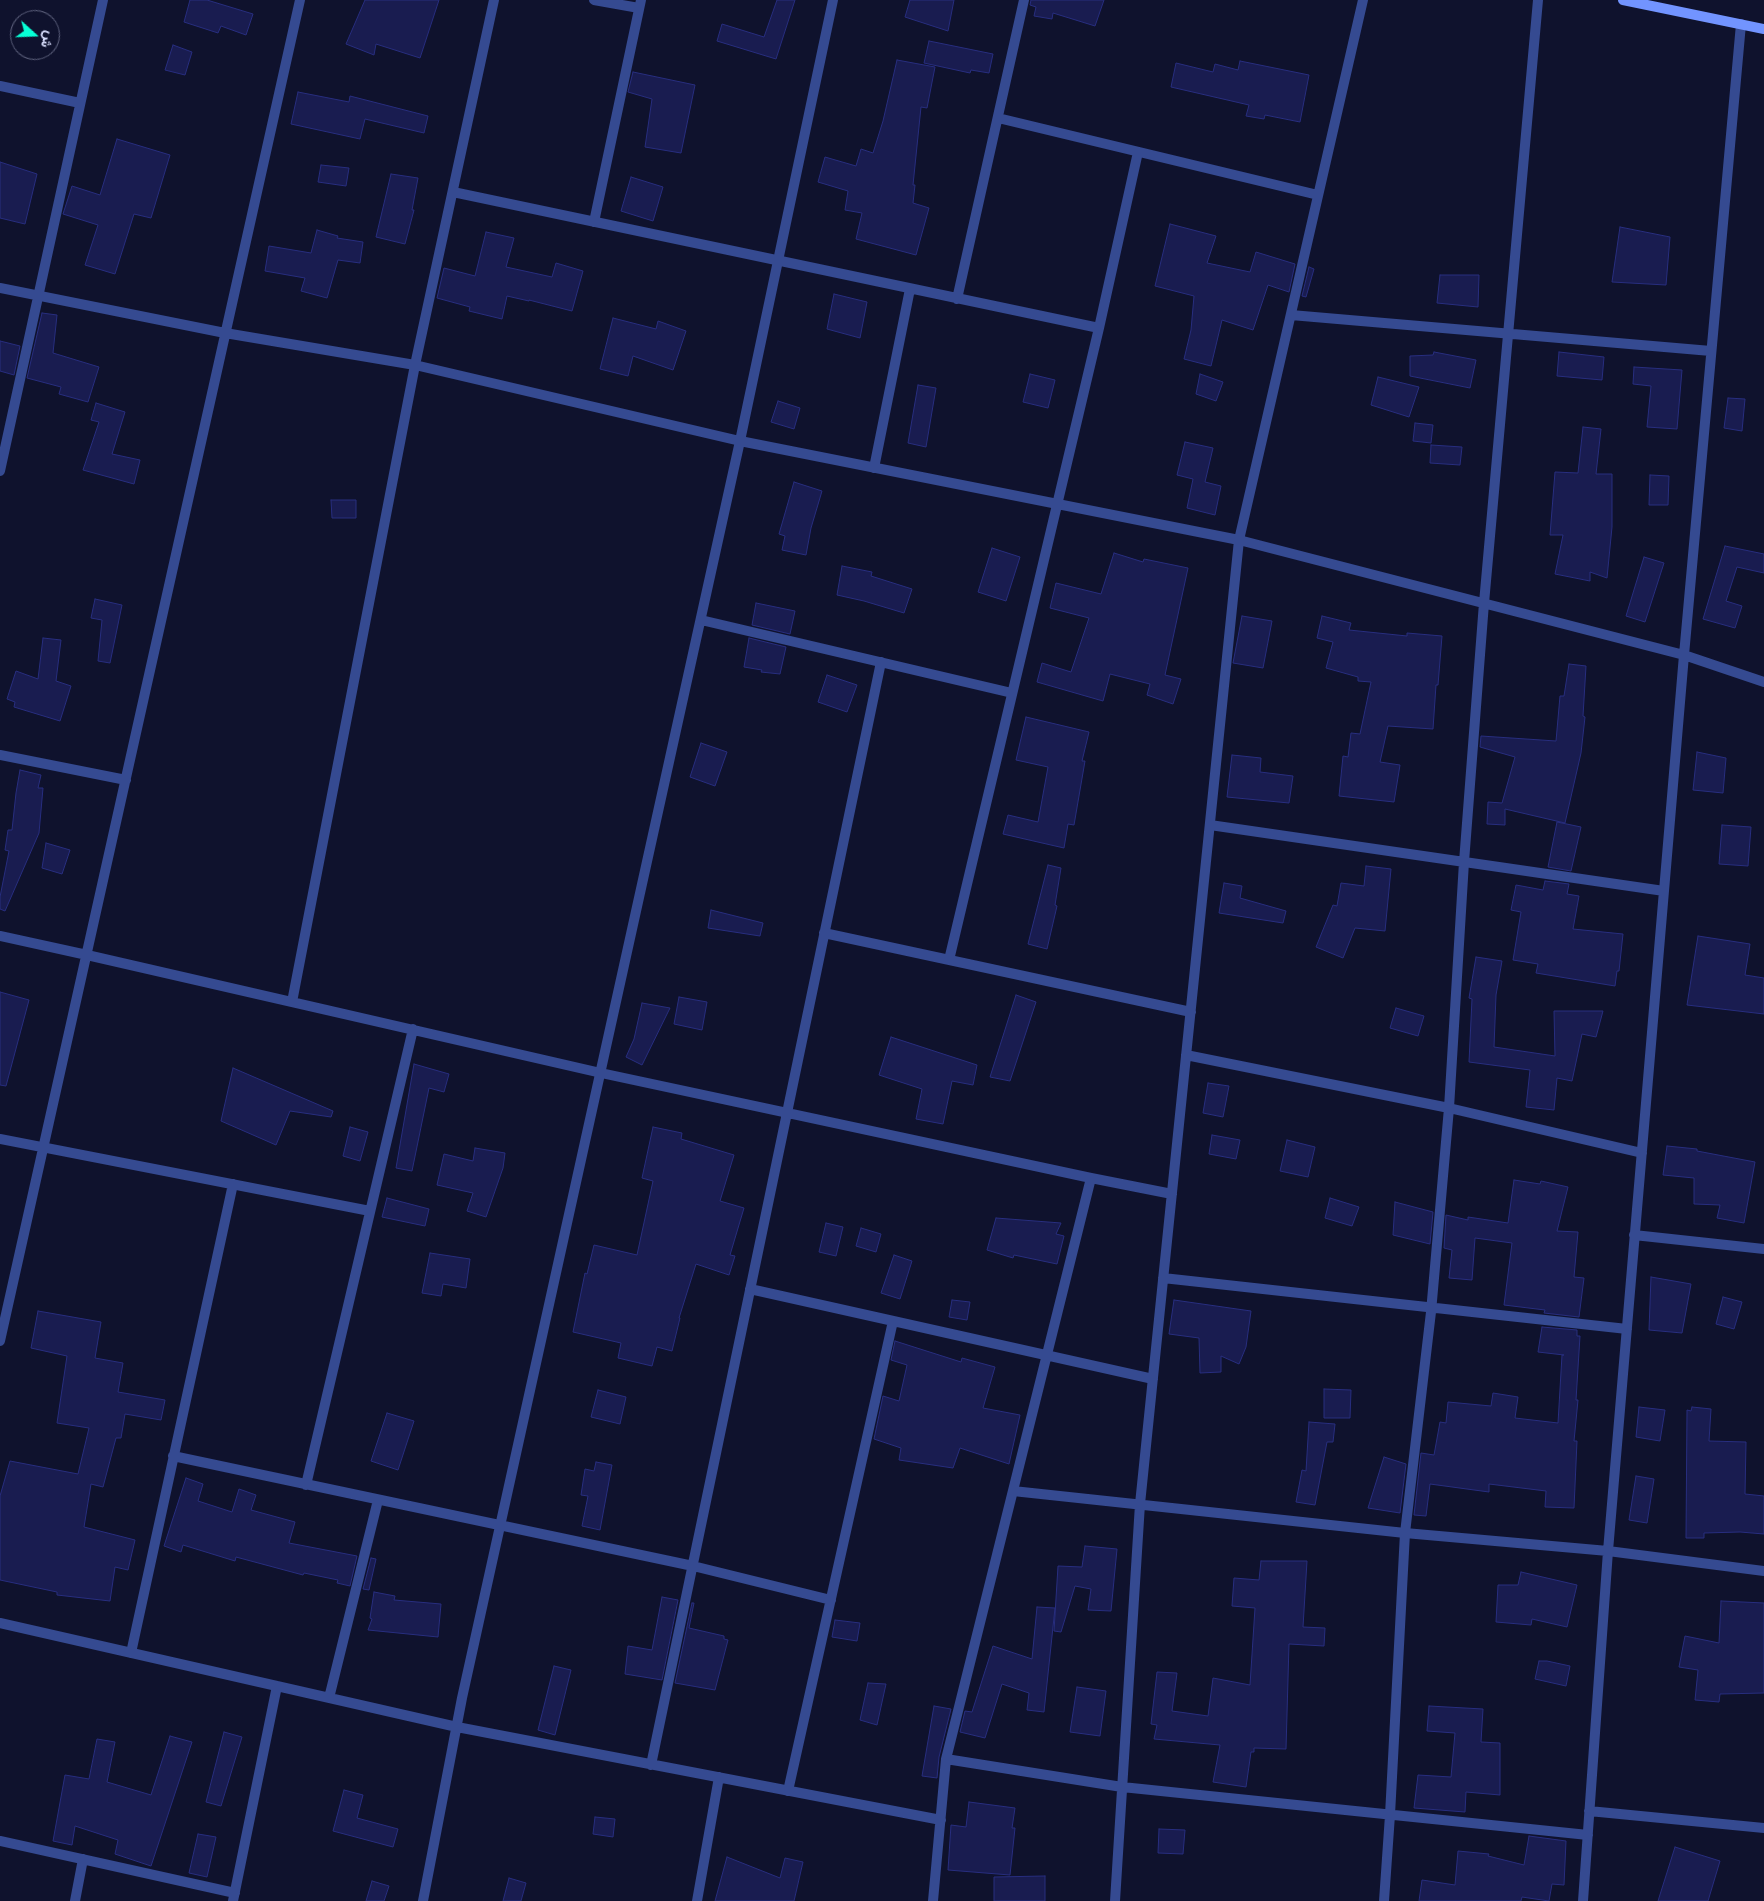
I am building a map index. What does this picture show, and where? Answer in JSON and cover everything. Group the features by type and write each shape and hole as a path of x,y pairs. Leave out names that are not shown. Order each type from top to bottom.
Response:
{"street":[{"path":"0,471 103,0"},
{"path":"0,1341 300,0"},
{"path":"292,1002 415,365 494,0"},
{"path":"594,0 640,4 594,222"},
{"path":"423,1901 456,1727 701,620 833,0"},
{"path":"957,298 1024,0"},
{"path":"1115,1901 1140,1504 1240,540 1362,0"},
{"path":"1384,1901 1405,1533 1431,1308 1449,1108 1464,862 1484,603 1538,0"},
{"path":"1623,0 1764,29"},
{"path":"1583,1901 1626,1329 1741,24"},
{"path":"0,86 80,103"},
{"path":"998,118 1318,195"},
{"path":"949,960 1099,328 1138,152"},
{"path":"453,192 1099,328"},
{"path":"0,288 225,333 415,365 740,441 1240,540 1684,655 1764,682"},
{"path":"874,468 910,288"},
{"path":"1290,315 1711,351"},
{"path":"701,620 1012,693"},
{"path":"651,1765 881,662"},
{"path":"0,755 126,780"},
{"path":"1210,825 1664,892"},
{"path":"824,933 1191,1012"},
{"path":"0,936 787,1113 1172,1194"},
{"path":"306,1485 413,1029"},
{"path":"1186,1055 1449,1108 1642,1153"},
{"path":"0,1139 370,1211"},
{"path":"933,1901 946,1759 1092,1178"},
{"path":"130,1653 233,1184"},
{"path":"1634,1235 1764,1249"},
{"path":"1163,1278 1626,1329"},
{"path":"750,1289 1153,1379"},
{"path":"788,1791 894,1321"},
{"path":"173,1456 693,1566 831,1600"},
{"path":"1013,1491 1405,1533 1608,1551 1764,1571"},
{"path":"329,1698 378,1500"},
{"path":"0,1623 456,1727 941,1820"},
{"path":"0,1841 83,1859 234,1897 277,1686"},
{"path":"946,1759 1122,1786 1588,1835"},
{"path":"697,1901 720,1777"},
{"path":"1589,1811 1764,1828"},
{"path":"75,1901 83,1859"}],"building":[{"path":"190,0 207,0 253,14 246,35 221,26 218,33 184,22"},
{"path":"365,0 439,0 420,58 376,44 374,55 346,44"},
{"path":"777,0 795,0 776,59 717,41 722,24 764,37"},
{"path":"910,0 954,0 948,31 905,17"},
{"path":"1031,0 1104,0 1095,26 1053,13 1052,19 1034,16 1036,7 1030,5"},
{"path":"929,41 993,54 989,73 971,70 970,73 924,63"},
{"path":"173,45 192,52 185,75 165,70"},
{"path":"897,60 935,67 927,108 921,107 913,185 915,185 913,203 929,208 916,255 856,239 862,213 845,210 848,191 818,182 825,157 856,166 861,149 873,153 883,121"},
{"path":"1240,61 1309,75 1300,122 1265,115 1264,119 1246,116 1249,105 1171,87 1176,63 1213,72 1215,64 1238,70"},
{"path":"633,72 695,85 681,153 645,147 652,99 628,92"},
{"path":"298,92 349,102 350,96 428,116 424,133 365,119 360,139 291,124"},
{"path":"117,139 170,155 151,218 134,214 115,274 85,265 98,225 63,214 72,186 100,195"},
{"path":"0,162 37,174 25,224 0,218"},
{"path":"321,165 349,168 346,186 318,182"},
{"path":"391,174 418,178 412,210 414,210 405,244 376,237"},
{"path":"631,177 663,187 653,221 621,211"},
{"path":"1170,224 1216,236 1207,263 1250,272 1256,252 1295,264 1289,292 1268,285 1253,330 1222,320 1211,366 1184,359 1191,330 1194,296 1155,286"},
{"path":"1620,227 1670,237 1666,285 1612,282"},
{"path":"317,230 338,236 337,238 363,242 360,263 338,260 327,298 301,291 305,278 265,271 269,246 311,253"},
{"path":"486,232 514,238 506,267 552,277 556,263 583,271 572,311 507,296 502,319 469,311 470,307 437,298 444,268 475,276"},
{"path":"1309,267 1314,269 1306,297 1302,296"},
{"path":"1440,275 1479,275 1478,307 1437,303"},
{"path":"834,294 867,302 860,338 827,329"},
{"path":"42,313 57,315 53,353 99,367 88,402 59,394 61,387 27,378"},
{"path":"613,318 656,329 658,321 686,331 673,370 633,356 628,376 600,369"},
{"path":"0,341 20,346 14,375 0,371"},
{"path":"1434,352 1476,360 1470,388 1410,376 1410,356 1433,355"},
{"path":"1559,352 1604,357 1602,380 1557,376"},
{"path":"1634,367 1682,370 1677,429 1647,427 1651,386 1633,384"},
{"path":"1030,374 1055,380 1048,408 1023,402"},
{"path":"1200,374 1223,382 1216,401 1196,394"},
{"path":"1378,377 1419,387 1409,417 1371,405"},
{"path":"918,385 936,388 926,447 908,443"},
{"path":"1728,398 1745,399 1742,431 1724,428"},
{"path":"778,401 800,408 794,429 771,422"},
{"path":"96,403 125,412 112,454 140,460 134,484 83,470 99,422 91,420"},
{"path":"1415,423 1433,425 1431,443 1413,441"},
{"path":"1583,427 1601,429 1596,474 1612,474 1612,527 1607,578 1590,572 1590,581 1555,574 1563,535 1550,535 1555,472 1578,473"},
{"path":"1185,442 1213,448 1205,482 1221,486 1215,515 1187,508 1193,479 1177,475"},
{"path":"1431,445 1462,447 1460,465 1430,463"},
{"path":"1650,475 1669,476 1668,505 1649,505"},
{"path":"794,482 822,491 811,528 806,555 782,550 785,536 779,534"},
{"path":"331,500 356,500 356,518 332,518"},
{"path":"1725,546 1764,554 1764,573 1737,567 1726,601 1742,606 1735,628 1703,619"},
{"path":"992,548 1020,557 1006,601 978,592"},
{"path":"1114,553 1143,562 1144,559 1188,568 1165,675 1181,679 1173,704 1147,695 1150,684 1110,674 1103,701 1037,682 1042,663 1071,672 1089,618 1050,608 1056,583 1101,594"},
{"path":"1644,557 1664,563 1645,622 1626,616"},
{"path":"842,566 872,572 871,576 912,589 904,613 837,595"},
{"path":"95,599 122,605 110,663 98,661 102,620 91,618"},
{"path":"756,603 795,611 790,634 752,625"},
{"path":"1242,616 1272,621 1263,668 1233,663"},
{"path":"1322,616 1351,623 1349,630 1407,636 1407,633 1442,636 1433,729 1388,726 1380,762 1400,765 1394,802 1339,796 1343,756 1348,757 1351,733 1360,734 1371,682 1358,681 1358,677 1326,668 1333,642 1317,638"},
{"path":"43,638 61,640 56,681 71,686 60,721 14,707 15,702 7,699 16,671 38,679"},
{"path":"749,638 786,647 780,674 761,672 762,670 744,667"},
{"path":"1569,664 1586,666 1583,716 1585,717 1581,753 1565,823 1505,809 1505,825 1487,824 1488,802 1502,803 1515,757 1480,747 1481,736 1556,741 1560,696 1564,696"},
{"path":"827,675 857,685 847,712 818,702"},
{"path":"1026,717 1089,732 1082,761 1085,761 1074,825 1068,824 1064,848 1003,834 1008,815 1038,822 1048,767 1016,760"},
{"path":"701,743 727,752 715,786 690,777"},
{"path":"1697,752 1726,758 1723,793 1693,790"},
{"path":"1232,755 1261,758 1260,772 1293,776 1289,803 1227,797"},
{"path":"20,770 41,775 38,788 43,788 39,833 5,911 0,909 0,897 9,851 5,850 8,830 12,830"},
{"path":"1557,822 1581,827 1571,871 1548,867"},
{"path":"1722,825 1751,827 1748,866 1719,864"},
{"path":"46,843 70,850 62,874 42,868"},
{"path":"1048,865 1061,868 1055,905 1057,906 1047,949 1028,944"},
{"path":"1366,866 1391,869 1385,931 1355,928 1343,958 1316,947 1333,905 1337,906 1341,883 1364,886"},
{"path":"1545,881 1569,884 1567,894 1579,896 1573,929 1623,934 1619,971 1617,971 1615,986 1536,973 1538,964 1513,960 1521,912 1511,910 1516,885 1543,890"},
{"path":"1224,883 1242,886 1240,898 1286,911 1283,923 1219,913"},
{"path":"711,910 763,923 760,936 708,928"},
{"path":"1698,936 1750,944 1745,975 1764,978 1764,1014 1687,1005"},
{"path":"1476,957 1502,961 1496,995 1494,1047 1555,1056 1554,1011 1603,1011 1596,1037 1582,1034 1572,1081 1557,1078 1554,1110 1526,1107 1530,1070 1469,1062 1472,999 1469,998"},
{"path":"0,992 29,1000 6,1086 0,1085"},
{"path":"1016,995 1036,1002 1010,1081 990,1077"},
{"path":"679,997 707,1002 702,1030 674,1024"},
{"path":"642,1003 670,1008 642,1065 626,1057 634,1039"},
{"path":"1396,1008 1424,1016 1418,1036 1390,1028"},
{"path":"891,1037 977,1065 973,1085 952,1081 943,1124 916,1119 922,1089 879,1075"},
{"path":"414,1064 449,1074 444,1092 429,1088 412,1171 396,1168"},
{"path":"233,1068 333,1111 331,1117 290,1111 276,1145 221,1121"},
{"path":"1208,1083 1229,1086 1223,1117 1203,1113"},
{"path":"350,1127 368,1132 360,1161 343,1156"},
{"path":"653,1127 682,1133 681,1139 734,1155 720,1201 744,1208 730,1255 735,1256 729,1275 696,1264 679,1318 672,1351 657,1347 652,1366 618,1358 621,1343 573,1332 585,1273 587,1274 594,1245 637,1255 653,1181 642,1178"},
{"path":"1212,1135 1240,1140 1236,1159 1209,1154"},
{"path":"1287,1140 1315,1147 1308,1177 1280,1171"},
{"path":"1667,1146 1697,1149 1697,1151 1755,1162 1744,1223 1717,1218 1720,1205 1694,1204 1694,1178 1663,1175"},
{"path":"475,1148 505,1153 503,1168 486,1217 467,1211 473,1193 437,1185 444,1154 473,1161"},
{"path":"1514,1180 1540,1184 1541,1181 1568,1187 1557,1231 1578,1232 1574,1277 1584,1278 1579,1317 1544,1313 1545,1310 1504,1305 1512,1243 1475,1238 1472,1280 1449,1278 1452,1250 1444,1248 1446,1215 1468,1220 1468,1217 1508,1223"},
{"path":"387,1198 429,1209 425,1226 382,1217"},
{"path":"1330,1198 1359,1207 1352,1226 1325,1218"},
{"path":"1395,1202 1433,1212 1430,1244 1393,1235"},
{"path":"996,1218 1061,1223 1056,1234 1064,1236 1057,1264 1014,1255 1013,1258 987,1250"},
{"path":"826,1223 843,1227 836,1256 819,1252"},
{"path":"861,1228 881,1234 876,1252 856,1246"},
{"path":"430,1253 470,1259 466,1288 443,1284 441,1296 422,1293"},
{"path":"894,1255 912,1261 900,1299 881,1293"},
{"path":"1651,1277 1691,1284 1682,1333 1649,1330"},
{"path":"1723,1297 1742,1302 1734,1329 1716,1324"},
{"path":"952,1300 970,1302 967,1320 949,1317"},
{"path":"1174,1300 1251,1311 1246,1347 1239,1364 1221,1356 1221,1372 1200,1373 1199,1338 1169,1334"},
{"path":"38,1311 101,1322 95,1358 123,1363 118,1392 165,1400 161,1420 125,1414 121,1438 116,1438 103,1487 91,1484 84,1527 135,1540 128,1570 115,1567 110,1601 57,1595 57,1592 0,1580 0,1496 10,1461 78,1474 89,1428 57,1423 67,1356 31,1348"},
{"path":"1542,1327 1577,1330 1577,1336 1580,1336 1576,1400 1578,1400 1574,1441 1577,1441 1574,1508 1545,1507 1546,1491 1489,1484 1489,1492 1430,1484 1426,1516 1414,1515 1421,1453 1434,1455 1440,1422 1446,1423 1448,1402 1491,1406 1493,1393 1518,1397 1515,1418 1558,1423 1562,1355 1564,1355 1538,1352"},
{"path":"895,1341 961,1362 962,1358 995,1367 983,1408 1020,1415 1009,1464 960,1448 953,1468 899,1460 901,1448 874,1439 883,1396 899,1401 907,1365 891,1360"},
{"path":"1324,1389 1351,1390 1350,1418 1324,1418"},
{"path":"598,1390 626,1397 620,1424 591,1417"},
{"path":"1639,1407 1665,1410 1660,1441 1636,1437"},
{"path":"1692,1407 1711,1409 1709,1441 1746,1442 1745,1494 1764,1496 1764,1534 1740,1532 1704,1533 1704,1538 1686,1538 1687,1410 1691,1411"},
{"path":"387,1413 414,1421 398,1470 371,1461"},
{"path":"1309,1422 1335,1424 1333,1442 1327,1442 1315,1505 1296,1502 1302,1470 1306,1471"},
{"path":"1384,1457 1406,1464 1400,1513 1368,1508"},
{"path":"596,1462 612,1465 600,1530 582,1526 588,1496 581,1495 585,1469 594,1471"},
{"path":"1636,1476 1654,1479 1647,1523 1629,1520"},
{"path":"186,1478 203,1484 198,1501 232,1512 239,1489 256,1495 251,1510 295,1522 289,1543 357,1556 350,1586 337,1583 338,1580 304,1573 303,1575 236,1557 235,1561 183,1545 181,1552 164,1546"},
{"path":"1085,1546 1117,1549 1111,1611 1088,1610 1091,1589 1075,1586 1061,1632 1054,1631 1058,1566 1082,1567"},
{"path":"371,1558 376,1559 369,1590 363,1589"},
{"path":"1261,1561 1307,1561 1303,1627 1325,1628 1324,1646 1289,1644 1286,1749 1254,1748 1254,1752 1251,1752 1246,1787 1213,1782 1220,1745 1154,1739 1157,1725 1151,1724 1157,1672 1177,1673 1172,1711 1208,1716 1213,1678 1250,1685 1255,1608 1232,1606 1234,1578 1259,1580"},
{"path":"1521,1572 1577,1585 1567,1627 1532,1619 1531,1625 1496,1622 1498,1585 1518,1585"},
{"path":"374,1592 395,1596 394,1600 441,1604 438,1637 368,1630 372,1619 370,1618"},
{"path":"662,1597 678,1600 662,1680 625,1674 628,1646 652,1650"},
{"path":"1721,1601 1764,1603 1764,1693 1720,1694 1719,1702 1695,1700 1698,1670 1679,1667 1685,1636 1719,1643"},
{"path":"692,1603 694,1603 689,1628 724,1636 724,1639 728,1640 715,1690 675,1683"},
{"path":"1037,1607 1055,1608 1044,1712 1027,1710 1029,1693 1002,1684 985,1738 960,1732 965,1711 972,1712 993,1646 1032,1659"},
{"path":"835,1620 860,1623 857,1641 832,1637"},
{"path":"1539,1661 1570,1666 1566,1686 1535,1679"},
{"path":"554,1666 571,1670 555,1735 538,1730"},
{"path":"868,1683 886,1684 877,1725 860,1720"},
{"path":"1077,1687 1106,1691 1100,1736 1070,1732"},
{"path":"934,1706 951,1709 939,1757 937,1778 922,1776"},
{"path":"1429,1706 1483,1709 1481,1742 1500,1743 1500,1795 1466,1792 1465,1812 1414,1808 1418,1775 1451,1777 1455,1733 1427,1731"},
{"path":"224,1732 242,1737 221,1806 206,1802"},
{"path":"170,1736 192,1742 151,1866 115,1854 118,1840 75,1826 72,1845 53,1841 65,1775 89,1779 97,1739 115,1742 107,1782 151,1795"},
{"path":"344,1790 363,1795 357,1818 398,1829 393,1847 333,1831"},
{"path":"969,1802 1015,1808 1012,1828 1015,1828 1010,1875 948,1870 951,1825 966,1827"},
{"path":"595,1817 615,1819 613,1837 593,1834"},
{"path":"1159,1829 1185,1830 1183,1854 1158,1853"},
{"path":"198,1834 216,1837 207,1877 189,1873"},
{"path":"1529,1836 1566,1841 1564,1885 1552,1884 1549,1901 1522,1897 1521,1901 1419,1901 1422,1880 1455,1885 1458,1851 1489,1854 1488,1856 1524,1865"},
{"path":"1675,1847 1720,1861 1708,1901 1658,1901"},
{"path":"727,1857 780,1878 785,1858 803,1862 794,1901 715,1901"},
{"path":"1045,1876 1045,1901 994,1901 994,1877"},
{"path":"509,1878 526,1883 521,1901 503,1901"},
{"path":"372,1881 389,1886 384,1901 366,1901"}]}
